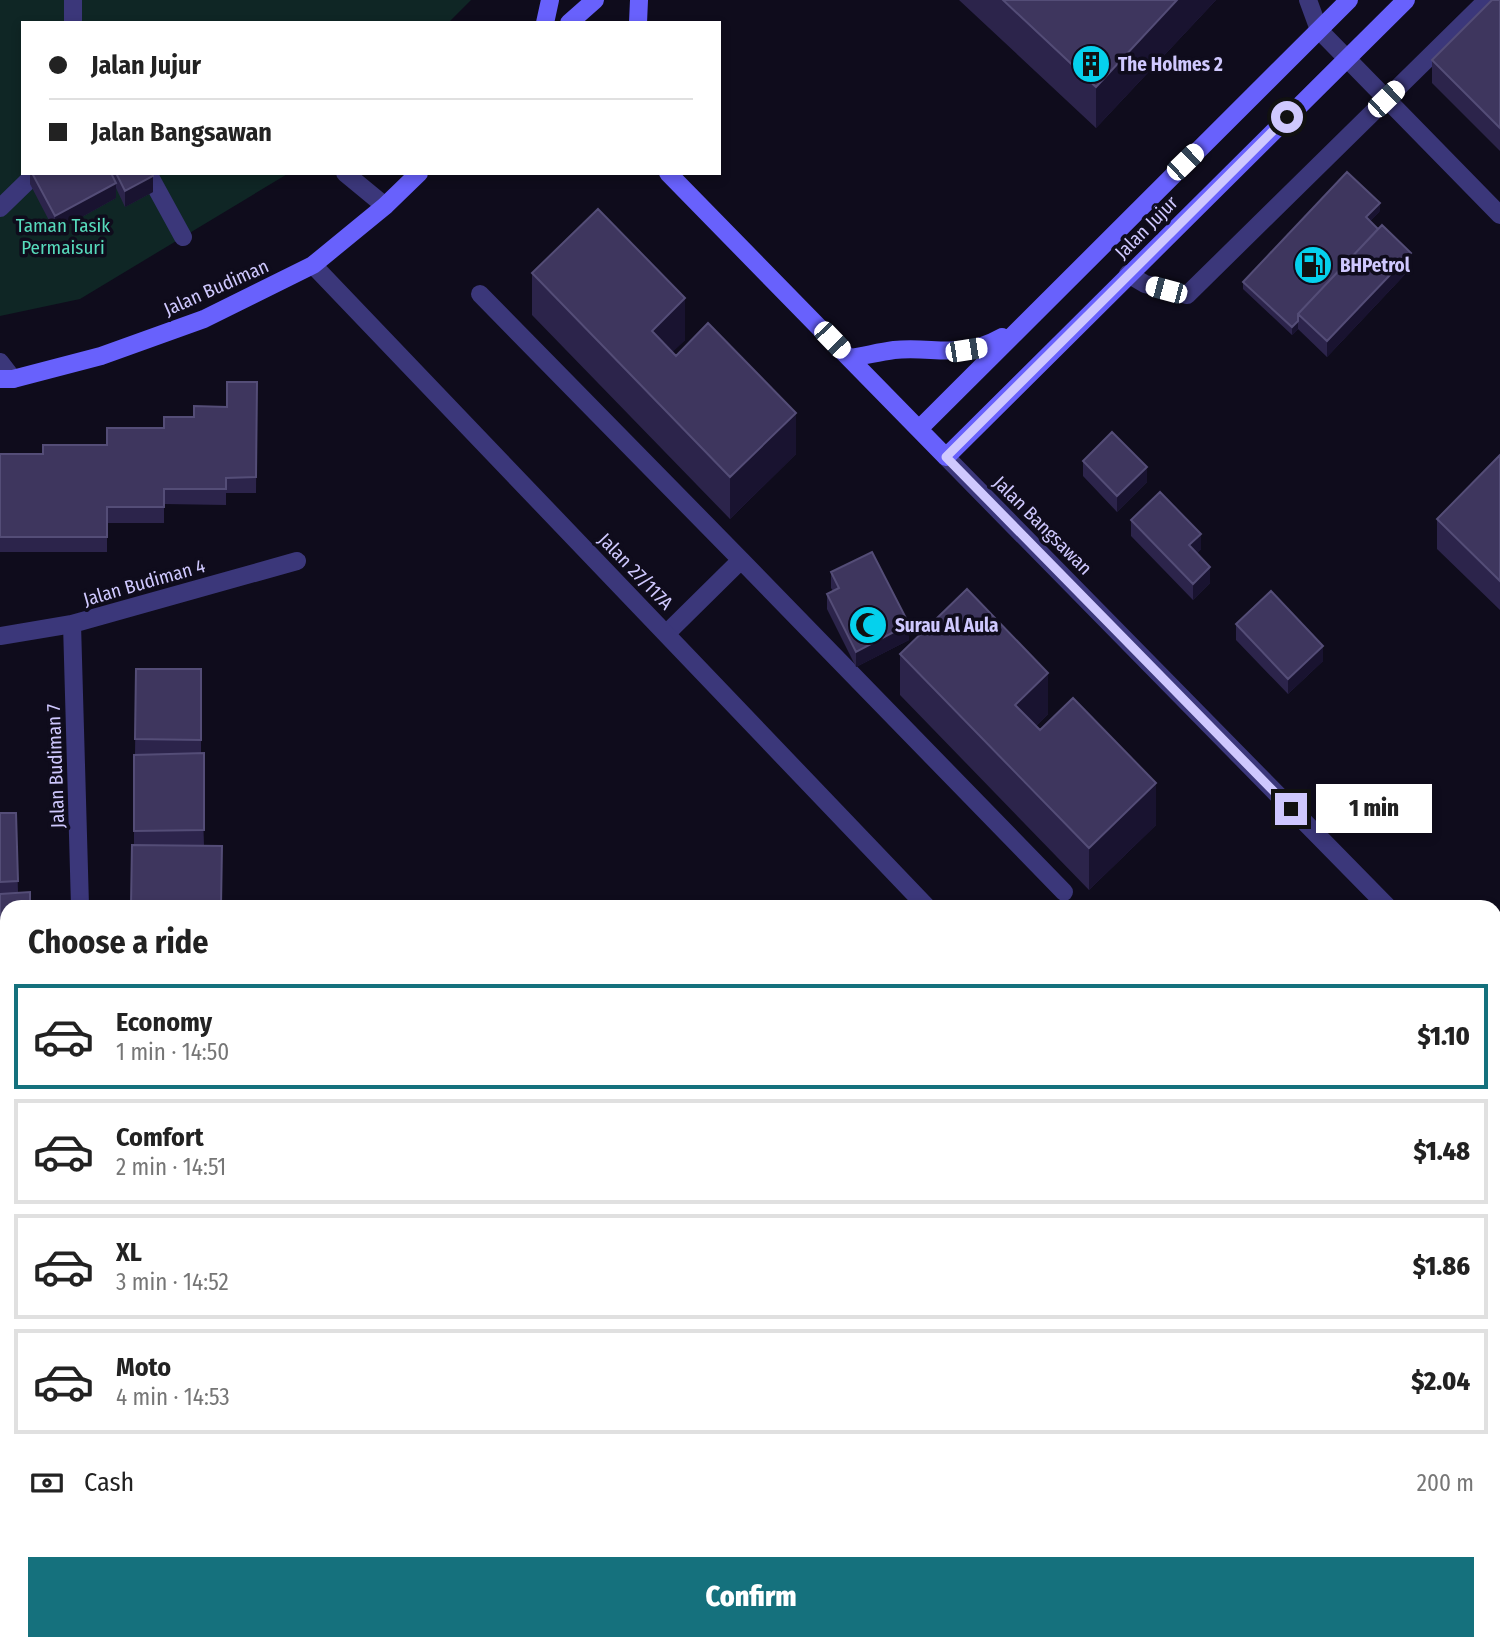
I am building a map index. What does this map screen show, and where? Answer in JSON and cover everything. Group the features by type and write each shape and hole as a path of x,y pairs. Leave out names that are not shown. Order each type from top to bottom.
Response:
{"street":[{"path":"72,21 73,0"},
{"path":"545,21 550,0"},
{"path":"571,21 595,0"},
{"path":"638,21 639,0"},
{"path":"1308,0 1319,30 1497,206"},
{"name":"Jalan Jujur","path":"919,429 1014,331 1349,0"},
{"name":"Jalan Jujur","path":"946,457 1406,0"},
{"path":"1128,274 1145,284 1187,295 1487,0"},
{"path":"0,208 34,175"},
{"path":"149,175 183,237"},
{"path":"347,175 386,206"},
{"name":"Jalan Budiman","path":"7,379 101,356 204,319 313,265 386,206 417,175"},
{"name":"Jalan Bangsawan","path":"670,175 1381,900"},
{"name":"Jalan 27/117A","path":"313,265 920,900"},
{"path":"480,294 1064,892"},
{"path":"850,358 895,350 946,353 986,346 1014,331"},
{"path":"0,362 7,379"},
{"path":"667,633 741,560"},
{"name":"Jalan Budiman 4","path":"0,636 72,624 297,561"},
{"name":"Jalan Budiman 7","path":"72,624 80,900"}],"green space":[{"name":"Taman Tasik Permaisuri","path":"0,0 471,0 450,21 21,21 21,175 286,175 80,299 0,316"}],"building":[{"path":"1003,0 1177,0 1096,87"},
{"path":"1492,0 1500,0 1500,128 1432,60"},
{"name":"BHPetrol","path":"1347,172 1380,203 1366,217 1378,229 1298,314 1298,321 1292,327 1243,282"},
{"path":"33,175 112,175 116,183 55,216"},
{"path":"117,175 153,176 125,191"},
{"path":"598,209 685,298 652,331 676,356 708,323 796,413 730,477 532,273"},
{"path":"1382,225 1411,253 1327,341 1298,314"},
{"path":"227,382 257,382 256,477 226,478 226,489 164,489 164,507 107,507 107,537 0,537 0,454 43,454 43,445 107,445 107,428 164,428 164,417 194,417 194,406 227,407"},
{"path":"1112,432 1147,467 1117,496 1083,461"},
{"path":"1500,455 1500,581 1437,519"},
{"path":"1160,492 1201,534 1189,545 1210,567 1193,584 1131,520"},
{"name":"Surau Al Aula","path":"872,552 909,624 856,652 827,594 839,588 831,572"},
{"path":"967,589 1048,673 1015,705 1040,730 1073,698 1156,783 1089,848 900,654"},
{"path":"1271,591 1323,646 1288,679 1236,624"},
{"path":"136,669 201,669 201,740 135,739"},
{"path":"204,753 204,830 134,831 134,755"},
{"path":"0,813 16,813 18,881 0,882"},
{"path":"132,845 222,846 221,900 131,900"},
{"path":"30,892 30,900 0,900 0,894"}],"place":[{"name":"The Holmes 2","path":"1091,64"},
{"name":"BHPetrol","path":"1313,265"},
{"name":"Surau Al Aula","path":"868,625"}],"route":[{"path":"1287,117 946,457 1291,809"}]}
